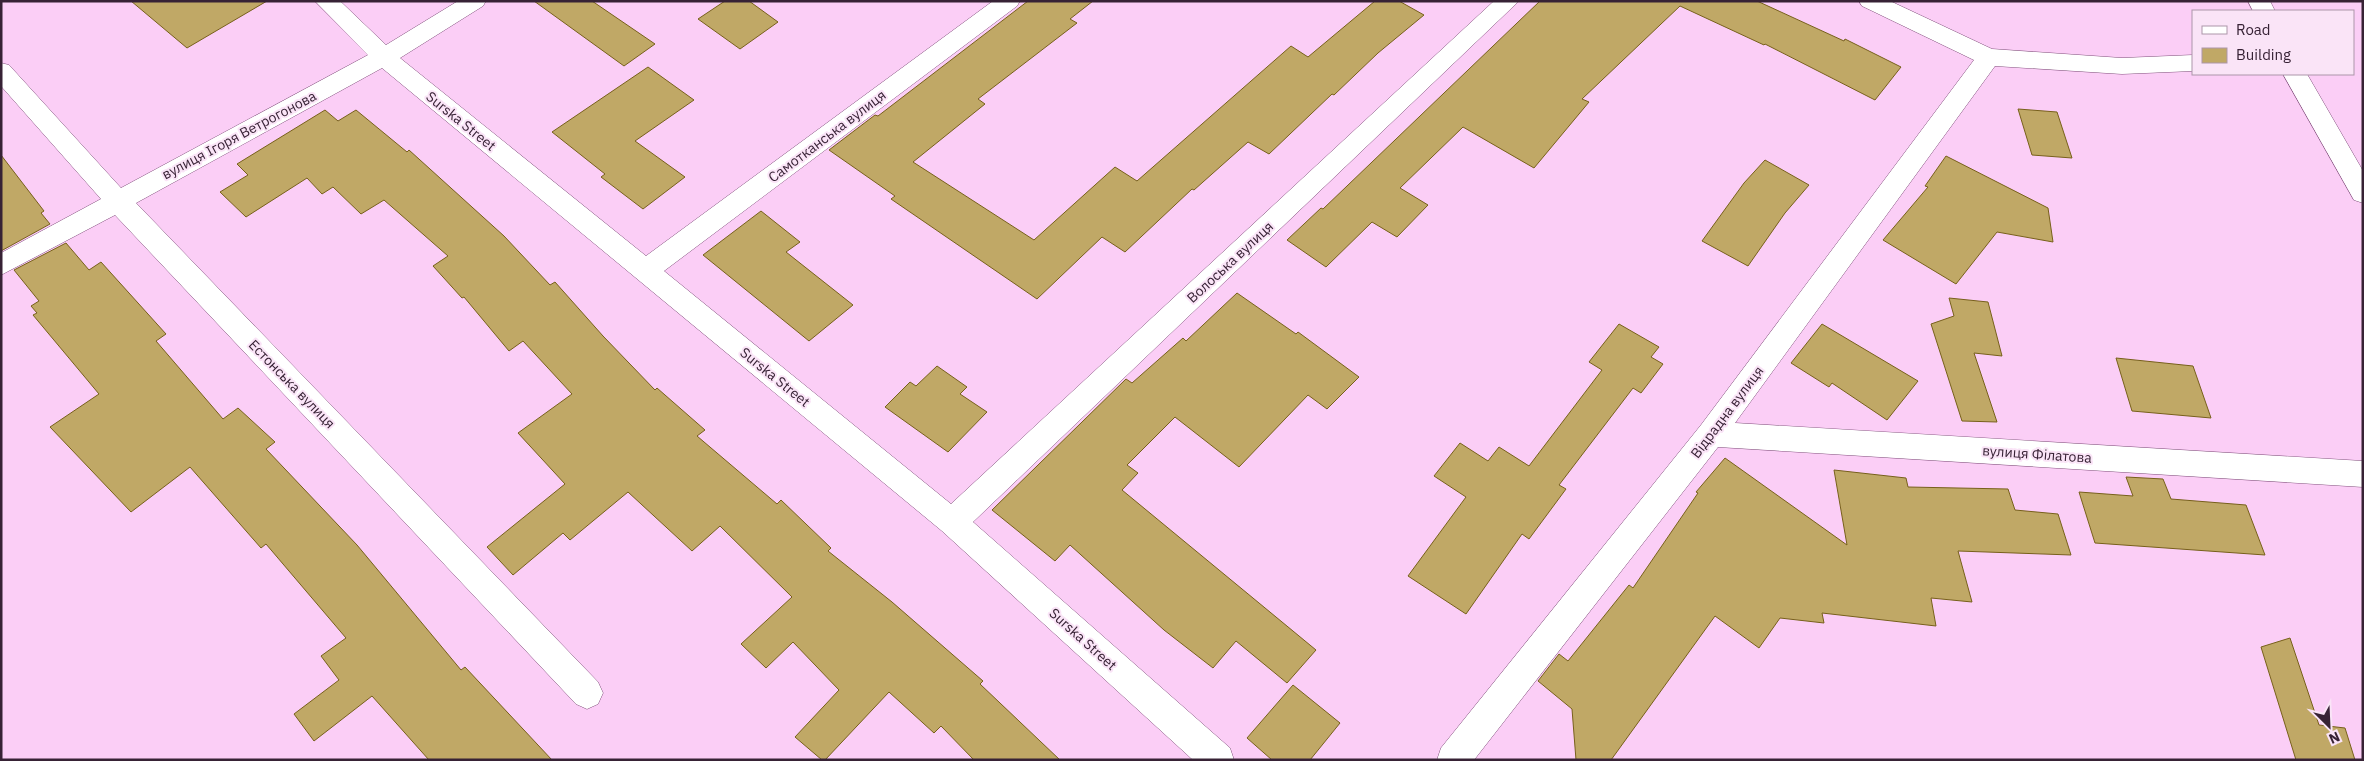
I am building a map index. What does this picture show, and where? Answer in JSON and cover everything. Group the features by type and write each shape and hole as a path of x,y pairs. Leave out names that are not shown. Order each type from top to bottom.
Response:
{"street":[{"name":"Surska Street","path":"326,1 384,57 952,522 1218,760"},
{"name":"вулиця Ігоря Ветрогонова","path":"1,265 384,57 474,1"},
{"name":"Самотканська вулиця","path":"645,271 1008,1"},
{"name":"Волоська вулиця","path":"952,522 1508,1"},
{"path":"1870,1 1989,57 2122,66 2192,63"},
{"name":"Відрадна вулиця","path":"1453,760 1711,434 1989,57"},
{"name":"Естонська вулиця","path":"1,71 118,201 587,693"},
{"path":"2296,75 2363,193"},
{"name":"вулиця Філатова","path":"1711,434 2363,474"}],"building":[{"path":"131,1 267,1 187,48"},
{"path":"534,1 592,1 655,44 624,66"},
{"path":"725,1 749,1 778,22 740,49 698,19"},
{"path":"1028,1 1093,1 1070,19 1077,23 978,99 985,104 913,162 1034,240 1115,167 1137,181 1291,46 1308,57 1375,1 1399,1 1424,15 1378,53 1334,95 1332,94 1269,154 1248,142 1194,190 1192,189 1125,252 1102,237 1037,299 891,199 895,196 829,150 875,115 878,116"},
{"path":"1540,1 1757,1 1844,41 1845,39 1901,67 1875,100 1765,44 1680,6 1582,99 1589,102 1534,168 1463,127 1400,188 1428,205 1397,237 1372,222 1326,267 1287,240 1321,208 1323,209"},
{"path":"648,67 694,100 635,141 685,177 643,209 601,177 605,174 552,132"},
{"path":"2018,109 2057,112 2072,158 2032,155"},
{"path":"325,110 338,121 356,110 407,152 409,150 504,236 550,285 555,282 655,390 657,388 705,430 697,436 777,504 781,500 831,548 828,551 892,602 983,681 980,684 1060,760 974,760 941,726 934,733 889,692 825,760 822,760 795,737 839,690 793,642 766,668 741,644 792,597 720,526 692,551 628,492 570,540 563,533 513,575 487,547 565,484 518,433 572,394 523,341 509,351 464,297 462,298 433,266 448,256 384,200 361,214 333,187 322,194 307,178 246,217 220,192 248,175 237,164"},
{"path":"1,155 44,211 41,213 50,224 1,251"},
{"path":"1946,156 2048,208 2053,242 1997,232 1956,284 1883,240 1928,187 1925,186"},
{"path":"1765,160 1809,185 1785,213 1748,266 1702,241 1744,183"},
{"path":"761,211 800,242 786,252 853,305 809,341 703,255"},
{"path":"66,243 89,270 101,262 166,334 156,341 223,419 238,408 275,442 266,449 357,545 461,670 465,667 552,760 429,760 372,696 314,741 294,714 339,680 321,656 346,638 266,544 261,548 190,467 131,512 50,427 99,394 33,315 37,313 31,306 39,301 14,270"},
{"path":"1237,293 1296,334 1298,332 1359,377 1327,409 1308,395 1239,467 1175,417 1127,465 1138,473 1122,490 1316,650 1287,683 1236,641 1213,668 1164,630 1070,545 1055,561 992,510 1126,379 1132,383 1183,338 1186,341"},
{"path":"1949,298 1988,302 2002,356 1974,353 1997,422 1962,421 1931,324 1954,316"},
{"path":"1619,324 1659,347 1651,357 1663,364 1641,393 1633,388 1559,485 1566,489 1529,539 1522,534 1466,614 1408,576 1466,497 1434,476 1460,443 1488,461 1499,447 1529,466 1602,370 1589,362"},
{"path":"1822,324 1918,381 1887,420 1832,383 1829,387 1791,363"},
{"path":"2116,358 2193,366 2211,418 2132,411"},
{"path":"937,366 967,387 960,394 987,412 948,452 885,407 910,382 916,386"},
{"path":"1725,458 1847,545 1834,470 1906,478 1908,487 2008,489 2015,510 2058,514 2071,555 1958,551 1972,602 1931,598 1936,626 1822,613 1824,623 1780,618 1759,648 1715,616 1611,760 1576,760 1572,709 1538,681 1559,654 1568,661 1629,585 1633,588 1698,493 1696,492"},
{"path":"2126,477 2163,479 2171,499 2246,505 2265,555 2095,543 2079,492 2133,496"},
{"path":"2290,638 2319,725 2345,728 2355,760 2296,760 2261,647"},
{"path":"1293,685 1340,723 1310,760 1272,760 1247,738"}]}
